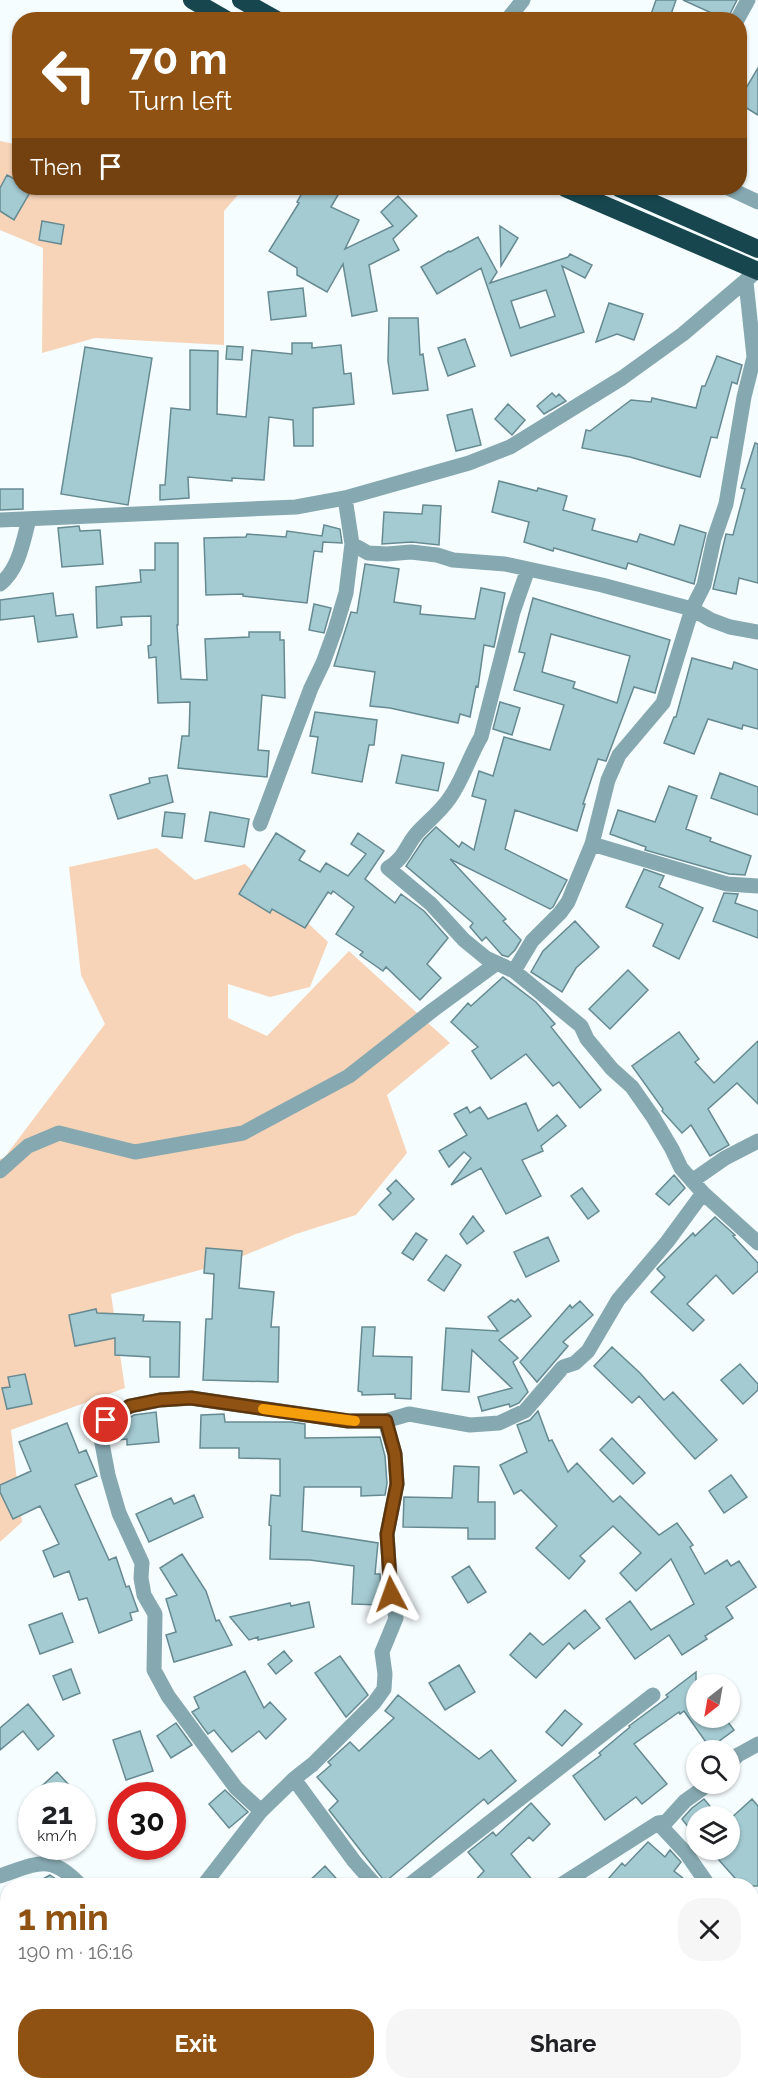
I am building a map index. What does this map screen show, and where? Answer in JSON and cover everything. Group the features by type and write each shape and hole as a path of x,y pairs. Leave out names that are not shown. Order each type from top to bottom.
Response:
{"highway":[{"path":"192,0 213,12"},
{"path":"241,0 263,12"},
{"path":"580,195 754,275"},
{"path":"635,195 758,249"}],"street":[{"path":"513,12 523,0"},
{"path":"743,195 758,202"},
{"path":"0,520 296,507 345,498 469,463 510,447 622,378 682,334 754,275"},
{"path":"514,971 532,941 568,902 592,844 608,780 619,754 663,703 692,609 704,585 714,539 726,504 744,398 754,357 754,275"},
{"path":"260,825 311,688 323,663 346,593 352,544 345,498"},
{"path":"0,584 9,577 18,559 29,519"},
{"path":"352,544 368,553 411,552 437,555 453,560 505,564 602,585 692,609 730,627 758,632"},
{"path":"528,569 513,612 481,737 472,752 464,774 449,800 416,835 399,861 387,868 430,904 464,940 486,958 514,971 581,1026 587,1039 612,1069 632,1087 672,1149 681,1168 703,1193 758,1243"},
{"path":"592,844 727,884 758,886"},
{"path":"0,1171 28,1146 59,1133 135,1152 243,1133 349,1076 497,963"},
{"path":"692,1181 725,1158 758,1141"},
{"path":"261,1810 236,1788 168,1696 154,1670 155,1614 144,1594 141,1578 142,1563 119,1513 108,1475 101,1438 106,1420 130,1406 160,1400 191,1398 348,1421 386,1421 409,1414 470,1425 499,1423 525,1411 563,1367 575,1363 588,1351 618,1300 667,1242 703,1193"},
{"path":"209,1878 261,1810 313,1764 374,1703 384,1689 385,1674 382,1652 396,1618 391,1594 387,1534 397,1484 395,1454 386,1421"},
{"path":"418,1878 653,1695"},
{"path":"740,1754 758,1744"},
{"path":"294,1779 368,1878"},
{"path":"572,1878 658,1823 666,1822 685,1801 695,1794"},
{"path":"658,1823 686,1853 703,1878"},
{"path":"0,1876 34,1864 47,1863 55,1864 74,1878"}],"shaded area":[{"path":"0,141 12,144 12,195 238,195 224,211 224,345 95,338 42,353 43,248 0,230"},
{"path":"157,848 195,880 245,864 328,942 310,987 270,997 228,984 228,1018 267,1036 349,951 450,1043 387,1095 407,1153 356,1215 296,1234 226,1263 111,1294 125,1388 11,1430 22,1522 0,1542 0,1159 4,1158 105,1024 81,975 69,867"}],"building":[{"path":"656,0 676,0 672,12 652,12"},
{"path":"683,0 737,0 731,12 709,12"},
{"path":"758,68 758,115 747,108 747,86"},
{"path":"7,175 12,178 12,195 29,195 14,220 0,211 0,188"},
{"path":"301,195 338,195 331,207 359,220 345,249 393,226 381,212 398,196 417,216 393,239 399,250 369,265 377,311 352,316 343,264 327,292 297,275 297,268 269,251 299,203 297,202"},
{"path":"42,221 64,225 61,244 39,240"},
{"path":"500,226 518,238 501,266"},
{"path":"478,237 497,272 490,283 568,257 570,254 592,265 585,278 562,266 584,332 511,356 481,268 437,294 421,267","holes":["546,290 555,316 520,328 511,301"]},
{"path":"303,288 306,316 271,320 268,292"},
{"path":"609,303 643,314 634,340 617,334 596,342"},
{"path":"389,318 418,318 420,355 423,354 428,390 393,394 388,361"},
{"path":"465,339 475,366 448,376 438,348"},
{"path":"292,343 312,343 312,348 341,345 344,374 351,373 354,404 313,408 313,446 294,446 293,420 269,417 264,480 232,478 232,481 188,477 189,498 160,500 160,485 165,485 171,408 190,410 190,350 218,351 217,414 246,417 252,350 292,354"},
{"path":"227,346 243,347 242,360 226,359"},
{"path":"85,347 152,358 128,505 61,494"},
{"path":"717,356 742,365 737,384 732,382 717,438 711,437 700,477 630,457 582,448 586,430 590,431 631,400 651,402 652,398 696,408 702,386 705,386"},
{"path":"552,393 556,397 559,394 566,401 544,414 537,406"},
{"path":"508,404 525,420 512,435 495,419"},
{"path":"472,409 481,445 456,451 447,415"},
{"path":"755,443 758,444 758,583 739,578 736,594 713,589 726,534 733,535 745,489 741,488"},
{"path":"499,481 567,496 563,510 595,519 592,530 637,542 640,534 674,545 680,525 706,533 694,584 628,563 626,569 554,548 553,551 524,542 529,522 492,512"},
{"path":"0,489 23,489 23,509 0,510"},
{"path":"423,505 441,506 439,545 412,542 382,544 384,512 422,514"},
{"path":"324,525 340,529 342,543 323,542 322,552 314,551 307,603 243,596 243,594 206,595 204,538 246,537 247,534 286,537 287,531 322,536"},
{"path":"79,526 80,531 100,530 103,564 62,567 58,528"},
{"path":"155,543 178,543 177,625 181,679 207,680 205,639 249,637 249,632 280,632 280,640 284,640 285,698 262,695 258,750 269,751 267,777 178,768 182,736 189,736 190,702 158,703 156,657 149,658 148,646 151,645 151,616 121,617 122,625 97,628 96,587 141,582 140,570 155,570"},
{"path":"365,564 399,569 394,602 421,606 420,614 475,619 481,588 505,593 494,647 484,645 478,687 476,686 470,717 460,714 458,723 390,708 370,706 375,672 334,666 351,612 357,613"},
{"path":"53,593 56,616 73,614 77,637 38,642 34,616 0,620 0,600"},
{"path":"533,598 670,640 655,693 634,687 606,761 598,759 583,804 585,804 577,831 515,810 505,849 567,880 553,907 550,909 450,859 506,919 503,921 521,940 508,957 502,955 486,937 482,941 470,927 473,923 406,866 424,839 436,827 459,847 462,842 474,850 486,800 472,796 479,771 493,776 504,737 550,750 564,705 514,690 525,653 519,652","holes":["551,634 630,656 617,703 573,688 575,682 542,672"]},
{"path":"314,604 331,608 324,633 309,630"},
{"path":"692,658 732,669 734,662 758,670 758,729 743,725 742,729 708,719 694,754 664,743 674,717 676,717"},
{"path":"500,702 520,708 512,735 493,729"},
{"path":"315,712 377,720 374,745 369,745 362,782 312,773 318,737 310,736"},
{"path":"402,755 444,763 438,791 396,783"},
{"path":"720,773 758,787 758,815 711,798"},
{"path":"167,775 173,802 118,819 110,795 150,783 149,778"},
{"path":"669,786 697,796 686,829 711,838 710,841 751,856 745,875 729,874 645,850 646,847 610,834 618,810 655,822"},
{"path":"165,812 185,814 182,838 162,836"},
{"path":"210,812 249,819 244,847 205,841"},
{"path":"276,833 305,851 299,860 320,872 326,863 348,876 366,854 351,844 358,833 384,851 365,879 395,903 401,894 424,911 448,938 427,964 441,978 420,1000 386,967 383,971 360,955 363,952 336,934 354,907 333,891 331,894 328,892 305,928 272,909 270,913 239,894"},
{"path":"644,869 664,876 659,887 703,908 679,959 653,946 663,924 626,907"},
{"path":"724,893 738,894 735,903 758,911 758,938 713,921"},
{"path":"575,921 599,947 576,968 562,992 531,972 543,951"},
{"path":"628,970 648,990 610,1029 589,1009"},
{"path":"503,977 536,1002 555,1024 551,1027 601,1090 580,1108 559,1082 553,1086 526,1054 491,1079 472,1051 478,1047 451,1022 468,1003 471,1006"},
{"path":"679,1032 699,1059 695,1062 714,1083 758,1041 758,1104 737,1083 708,1109 729,1145 710,1156 691,1125 682,1133 662,1111 663,1109 632,1066"},
{"path":"526,1103 538,1131 557,1115 566,1126 541,1146 543,1151 522,1160 541,1196 506,1214 481,1168 451,1185 471,1158 464,1152 449,1167 439,1151 467,1135 454,1114 467,1107 470,1113 480,1107 488,1119"},
{"path":"674,1175 685,1188 669,1205 656,1194"},
{"path":"396,1180 414,1199 393,1220 379,1205 391,1193 387,1189"},
{"path":"582,1188 599,1211 588,1219 571,1196"},
{"path":"473,1216 484,1231 467,1244 460,1234"},
{"path":"715,1217 735,1235 733,1236 758,1263 758,1271 733,1294 716,1275 687,1304 704,1320 693,1331 651,1292 665,1277 657,1269 693,1233 695,1236"},
{"path":"416,1233 427,1240 413,1260 402,1253"},
{"path":"548,1237 559,1261 526,1277 514,1252"},
{"path":"206,1248 242,1251 239,1288 274,1292 271,1327 279,1327 278,1382 203,1380 206,1319 212,1319 214,1274 204,1273"},
{"path":"446,1255 461,1265 444,1291 428,1280"},
{"path":"518,1299 531,1316 499,1340 518,1358 513,1362 528,1392 519,1403 510,1407 509,1404 482,1411 478,1397 512,1388 472,1350 469,1392 442,1390 446,1328 498,1331 488,1317 511,1300 515,1302"},
{"path":"580,1301 593,1315 563,1342 568,1346 537,1382 520,1362 570,1305 572,1308"},
{"path":"96,1309 97,1313 144,1315 143,1321 180,1322 179,1377 150,1377 150,1357 115,1355 115,1338 75,1346 69,1315"},
{"path":"362,1327 375,1327 373,1356 412,1357 411,1399 395,1398 395,1394 362,1395 362,1392 358,1391"},
{"path":"612,1347 664,1400 673,1392 717,1440 695,1459 639,1396 632,1403 594,1366"},
{"path":"740,1364 758,1384 758,1390 743,1404 721,1380"},
{"path":"25,1374 32,1404 7,1409 2,1388 10,1387 8,1377"},
{"path":"538,1411 549,1441 552,1440 568,1472 577,1463 613,1502 620,1496 659,1535 677,1523 693,1545 690,1547 705,1574 727,1560 731,1566 739,1561 756,1587 726,1607 733,1618 705,1636 707,1639 682,1655 669,1635 635,1659 606,1619 630,1601 651,1630 694,1604 671,1559 636,1591 620,1573 641,1553 613,1526 580,1556 585,1561 569,1579 536,1548 557,1526 521,1490 514,1494 500,1465 527,1452 517,1425 530,1420"},
{"path":"156,1412 159,1442 127,1445 127,1439 117,1440 115,1426 125,1424 124,1421 134,1415"},
{"path":"224,1414 225,1422 305,1424 305,1438 380,1437 385,1456 387,1483 385,1495 361,1496 361,1487 304,1487 302,1531 378,1543 375,1574 380,1574 382,1605 352,1604 354,1566 310,1560 270,1559 271,1495 280,1496 280,1459 239,1458 239,1448 200,1448 201,1415"},
{"path":"67,1423 79,1453 86,1450 97,1476 75,1485 109,1560 116,1557 126,1587 129,1586 138,1611 130,1613 132,1620 99,1633 87,1598 79,1600 69,1571 54,1577 43,1551 59,1544 40,1506 13,1519 0,1492 0,1485 31,1471 19,1442"},
{"path":"612,1438 645,1473 633,1484 600,1450"},
{"path":"454,1466 479,1467 478,1502 495,1502 495,1539 468,1539 468,1528 403,1527 404,1497 452,1498"},
{"path":"731,1475 747,1497 724,1513 709,1491"},
{"path":"194,1495 203,1517 149,1542 136,1514 171,1498 174,1504"},
{"path":"182,1554 206,1591 216,1621 219,1620 232,1645 174,1662 166,1635 176,1632 166,1599 177,1595 160,1568"},
{"path":"469,1566 486,1592 468,1603 452,1577"},
{"path":"309,1602 314,1627 258,1640 258,1637 249,1640 230,1617 290,1603 291,1606"},
{"path":"585,1610 600,1628 574,1649 569,1643 536,1678 510,1655 530,1633 543,1645"},
{"path":"62,1613 73,1642 40,1654 29,1625"},
{"path":"284,1651 292,1661 276,1674 268,1664"},
{"path":"340,1656 368,1695 346,1717 315,1673"},
{"path":"459,1665 475,1692 445,1710 429,1683"},
{"path":"71,1669 80,1693 63,1700 53,1676"},
{"path":"245,1671 264,1708 270,1702 286,1719 266,1739 259,1731 232,1752 214,1730 208,1734 192,1712 199,1708 194,1697"},
{"path":"686,1680 686,1714 684,1711 680,1714 679,1712 634,1744 667,1784 642,1804 636,1797 605,1820 573,1776 601,1755 599,1753 629,1726 668,1697 666,1695"},
{"path":"398,1695 479,1759 491,1750 516,1781 488,1804 484,1799 390,1878 382,1878 329,1810 338,1801 317,1777 331,1765 328,1762 350,1742 359,1751 394,1718 385,1711"},
{"path":"28,1704 54,1736 38,1750 23,1731 0,1750 0,1728"},
{"path":"565,1710 582,1724 562,1746 546,1732"},
{"path":"176,1723 192,1745 171,1758 157,1736"},
{"path":"696,1728 732,1728 734,1730 721,1740 704,1740"},
{"path":"140,1731 153,1771 126,1780 113,1740"},
{"path":"57,1772 66,1782 46,1782"},
{"path":"225,1790 248,1812 229,1828 209,1804"},
{"path":"704,1799 710,1806 695,1806"},
{"path":"752,1799 758,1806 758,1878 735,1878 719,1860 740,1860 740,1810"},
{"path":"531,1803 550,1824 533,1841 529,1837 511,1854 530,1878 477,1878 484,1871 468,1852 493,1832 496,1836"},
{"path":"648,1842 665,1857 670,1850 681,1862 674,1871 683,1878 609,1878 622,1863 625,1866"},
{"path":"325,1866 336,1878 312,1878"}],"slow traffic":[{"path":"263,1409 355,1421"}],"route":[{"path":"106,1420 130,1406 160,1400 191,1398 348,1421 386,1421 395,1454 397,1484 387,1534 391,1594"}]}
